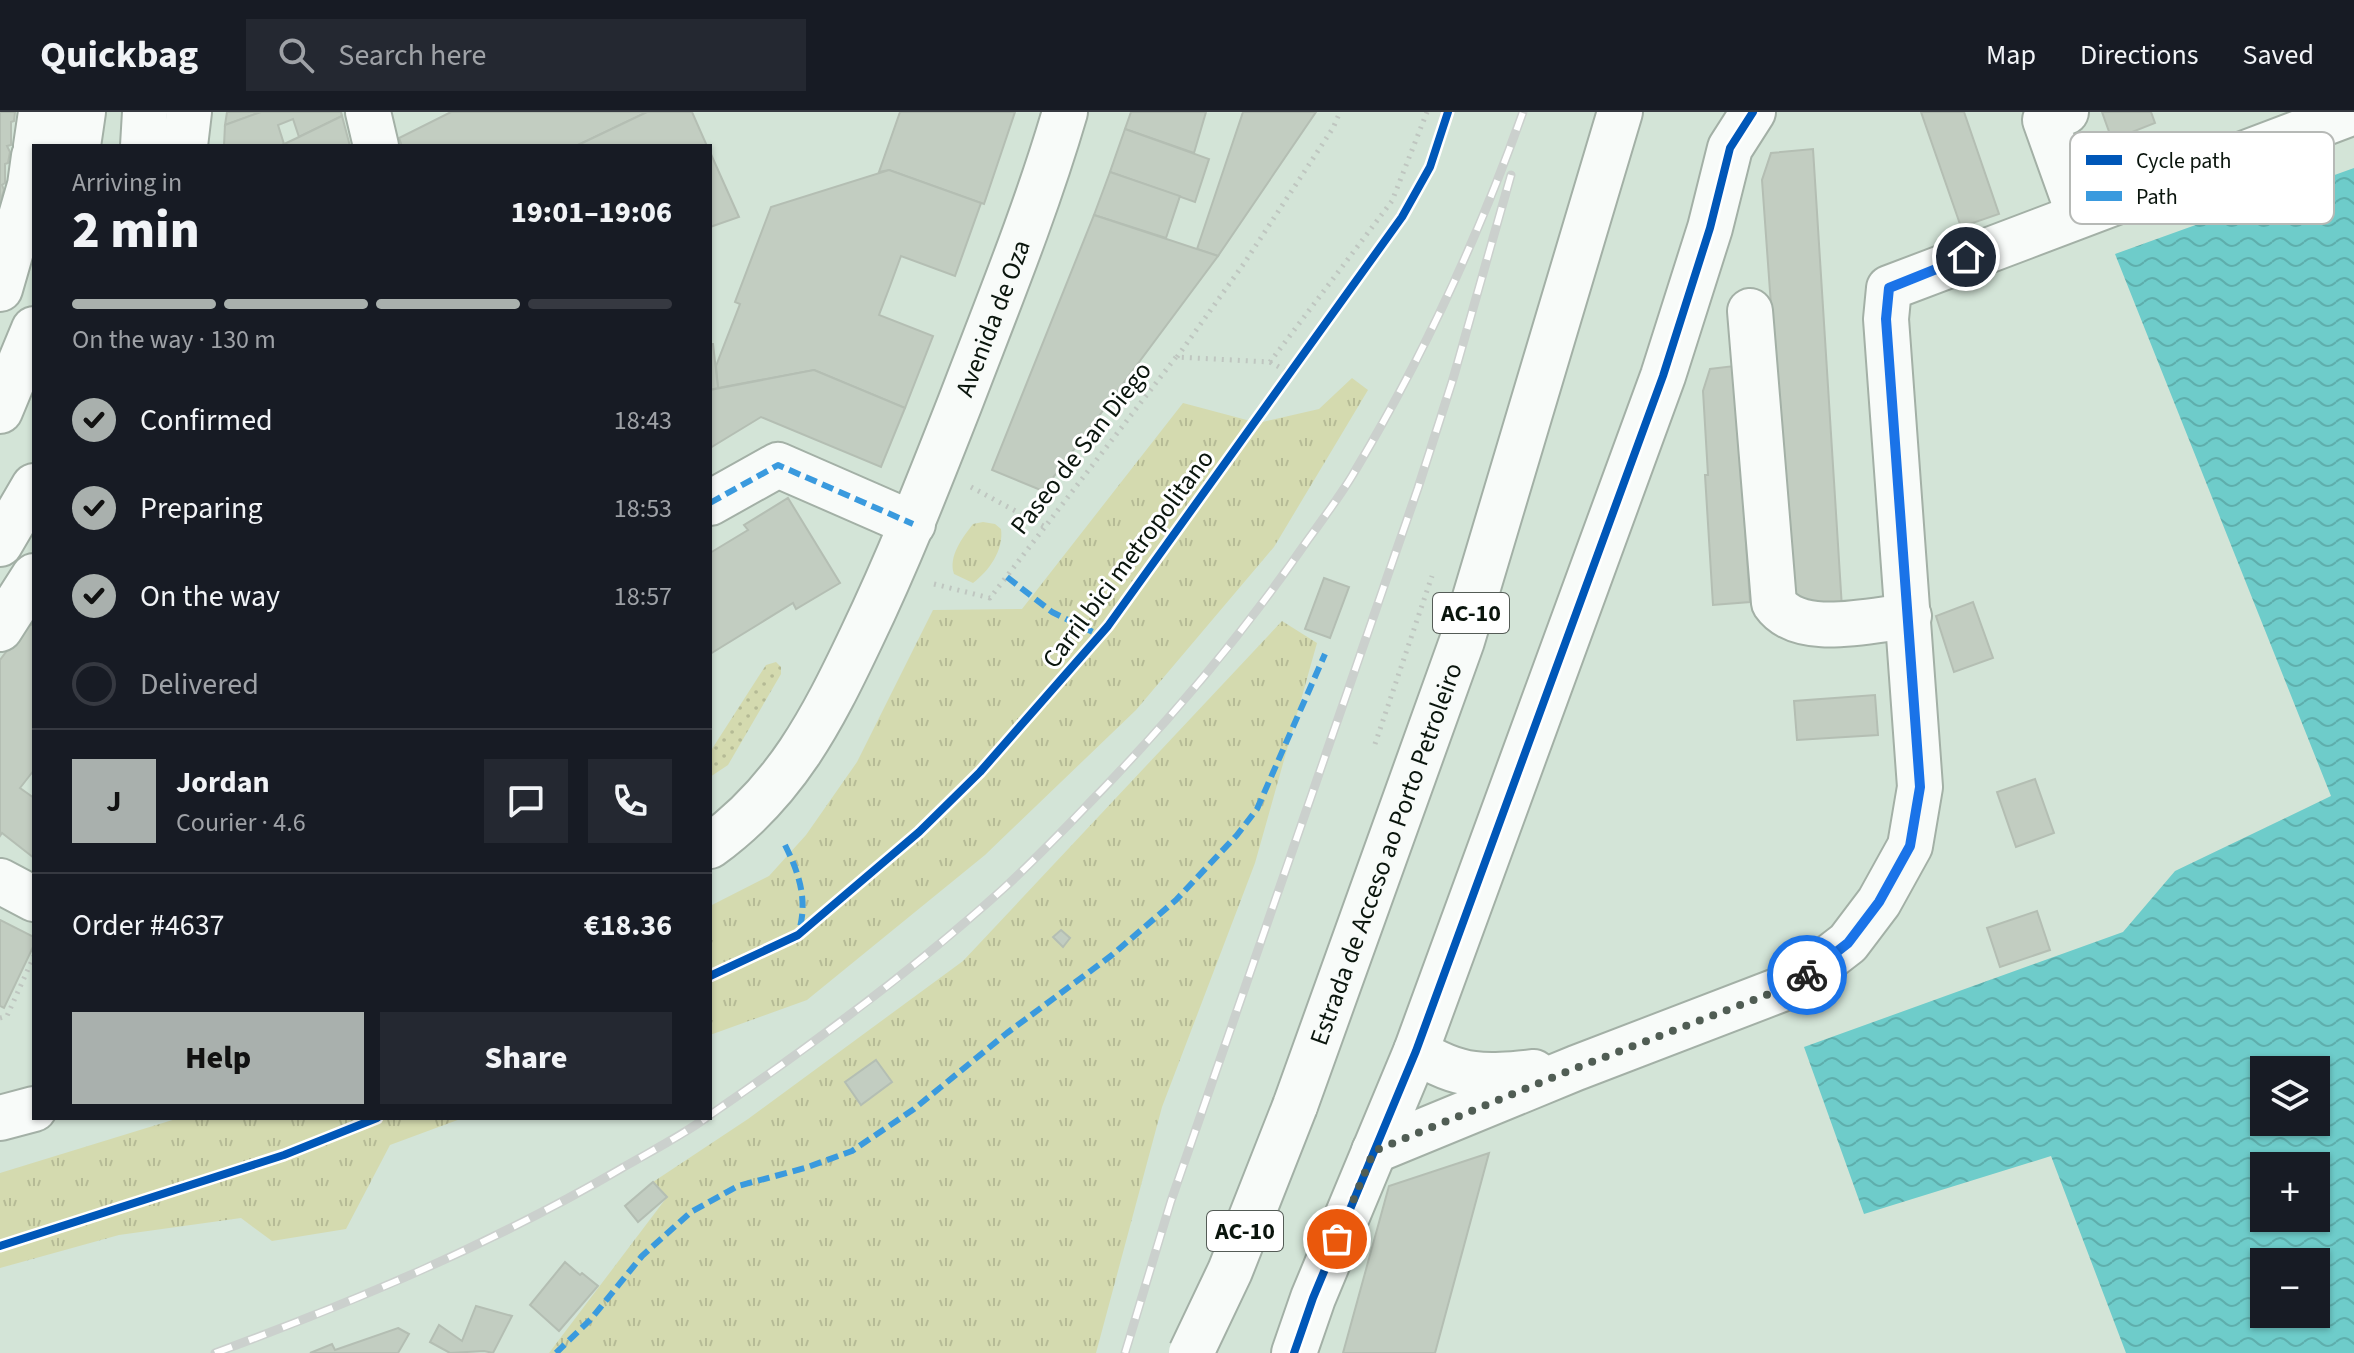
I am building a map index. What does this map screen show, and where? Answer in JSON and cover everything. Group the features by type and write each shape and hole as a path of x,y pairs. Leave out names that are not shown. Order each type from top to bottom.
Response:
{"street":[{"path":"36,144 41,112"},
{"path":"78,144 83,112"},
{"path":"143,144 145,112"},
{"path":"185,144 189,112"},
{"path":"368,112 376,144"},
{"name":"Avenida de Oza","path":"712,844 751,814 792,763 824,715 913,524 1042,191 1065,112"},
{"name":"Estrada de Acceso ao Porto Petroleiro","path":"1191,1353 1230,1271 1295,1106 1462,641 1620,112"},
{"path":"1294,1353 1313,1298 1416,1051 1663,376 1710,228 1730,148 1753,112"},
{"path":"2066,112 2045,120 2070,190"},
{"path":"2301,132 2354,112"},
{"path":"0,289 32,170"},
{"path":"1374,1151 1576,1068 1795,984 1848,943 1879,902 1910,846 1920,787 1886,319 1889,288 2070,218"},
{"path":"1750,311 1774,603 1782,614 1812,625 1909,616"},
{"path":"0,411 32,334"},
{"path":"712,502 778,465 913,524"},
{"path":"0,544 32,489"},
{"path":"0,629 32,579"},
{"path":"0,881 32,898"},
{"path":"1416,1051 1437,1065 1485,1077 1576,1068"},
{"path":"0,1118 32,1110"}],"path":[{"path":"1176,357 1245,262 1333,128 1340,112"},
{"path":"1290,373 1270,362 1392,201 1427,112"},
{"path":"1281,386 1299,360"},
{"path":"970,487 1047,528"},
{"path":"0,1018 7,1016 32,960"}],"green space":[{"path":"1352,378 1368,390 1274,547 1136,710 985,855 807,1000 712,1034 712,905 769,876 806,835 857,762 933,610 1022,609 1183,403 1258,423 1319,409"},
{"path":"973,524 995,524 1001,529 1000,545 990,566 973,583 954,574 953,560"},
{"path":"1282,621 1317,643 1255,863 1162,1107 1096,1353 549,1353 667,1197 653,1182 748,1119 963,961"},
{"path":"776,662 781,667 781,674 728,765 712,776 712,749 766,665"},
{"path":"172,1120 458,1120 390,1145 346,1229 272,1241 241,1218 119,1235 0,1268 0,1173"}],"water":[{"path":"2354,168 2354,1353 2126,1353 2051,1156 1864,1214 1804,1047 2123,932 2175,871 2331,796 2115,254 2198,224 2334,224 2334,175"}],"building":[{"path":"0,112 15,112 0,202"},
{"path":"227,112 261,112 225,125"},
{"path":"261,112 341,112 342,116 299,137 293,119 278,125 284,144 224,144 225,125"},
{"path":"451,112 647,112 580,144 401,144 399,138"},
{"path":"647,112 692,112 706,144 580,144"},
{"path":"900,112 1015,112 984,204 889,170 879,172"},
{"path":"1131,112 1206,112 1194,153 1125,129"},
{"path":"1243,112 1316,112 1218,256 1197,249"},
{"path":"1921,112 1964,112 1999,214 1961,227"},
{"path":"2102,112 2151,112 2155,123 2132,132 2109,132"},
{"path":"342,116 349,144 284,144"},
{"path":"1125,129 1209,159 1195,202 1110,172"},
{"path":"1813,149 1842,608 1793,612 1762,180 1771,153"},
{"path":"712,156 739,217 712,226"},
{"path":"889,170 981,203 955,276 901,256 879,315 933,336 905,408 814,370 718,388 716,366 740,304 735,302 771,207"},
{"path":"1110,172 1180,196 1166,238 1094,215"},
{"path":"1094,215 1218,256 1043,491 992,470"},
{"path":"712,344 713,344 718,388 712,390"},
{"path":"1734,366 1750,602 1713,605 1703,391 1710,369"},
{"path":"814,370 905,408 881,467 761,417 712,447 712,390"},
{"path":"788,498 840,583 796,609 793,603 712,653 712,552 748,530 744,525"},
{"path":"1324,578 1349,587 1330,638 1305,629"},
{"path":"1973,602 1993,658 1954,672 1936,616"},
{"path":"28,623 32,625 32,773 20,788 32,797 32,856 2,833 0,836 0,660"},
{"path":"1875,695 1878,735 1797,740 1794,701"},
{"path":"2035,779 2054,833 2016,847 1997,792"},
{"path":"2037,911 2050,950 2000,967 1987,928"},
{"path":"0,920 32,936 32,949 4,1008 0,1006"},
{"path":"1061,930 1070,938 1063,947 1053,937"},
{"path":"876,1060 892,1082 861,1105 845,1082"},
{"path":"1489,1153 1435,1353 1343,1353 1389,1186"},
{"path":"653,1182 667,1197 638,1222 625,1206"},
{"path":"565,1262 598,1286 559,1331 530,1305"},
{"path":"476,1306 512,1316 493,1353 450,1353 430,1342 439,1325 462,1341"},
{"path":"398,1328 409,1334 398,1353 310,1353 332,1344 335,1350"}],"railway":[{"path":"712,1114 860,1007 1003,889 1129,762 1234,639 1336,501 1402,388 1467,252 1523,112"},
{"path":"1125,1353 1171,1201 1418,488 1453,379 1511,175"},
{"path":"215,1353 423,1270 573,1196 703,1120"}],"marked path":[{"path":"712,502 778,465 913,524"},
{"path":"1007,577 1052,612 1099,635"},
{"path":"556,1353 591,1319 642,1256 691,1212 738,1186 805,1168 852,1151 914,1109 1007,1033 1112,955 1176,900 1257,809 1325,654"},
{"path":"785,845 801,887 803,908 799,931"}],"cycle path":[{"name":"Carril bici metropolitano","path":"712,975 798,935 919,832 980,772 1108,626 1402,217 1430,167 1448,112"},
{"path":"1294,1353 1313,1298 1416,1051 1663,376 1710,228 1730,148 1753,112"},
{"path":"0,1246 284,1155 372,1120"}],"way so far":[{"path":"1337,1239 1374,1151 1576,1068 1795,984 1807,975"}],"route":[{"path":"1807,975 1848,943 1879,902 1910,846 1920,787 1886,319 1889,288 1966,257"}]}
